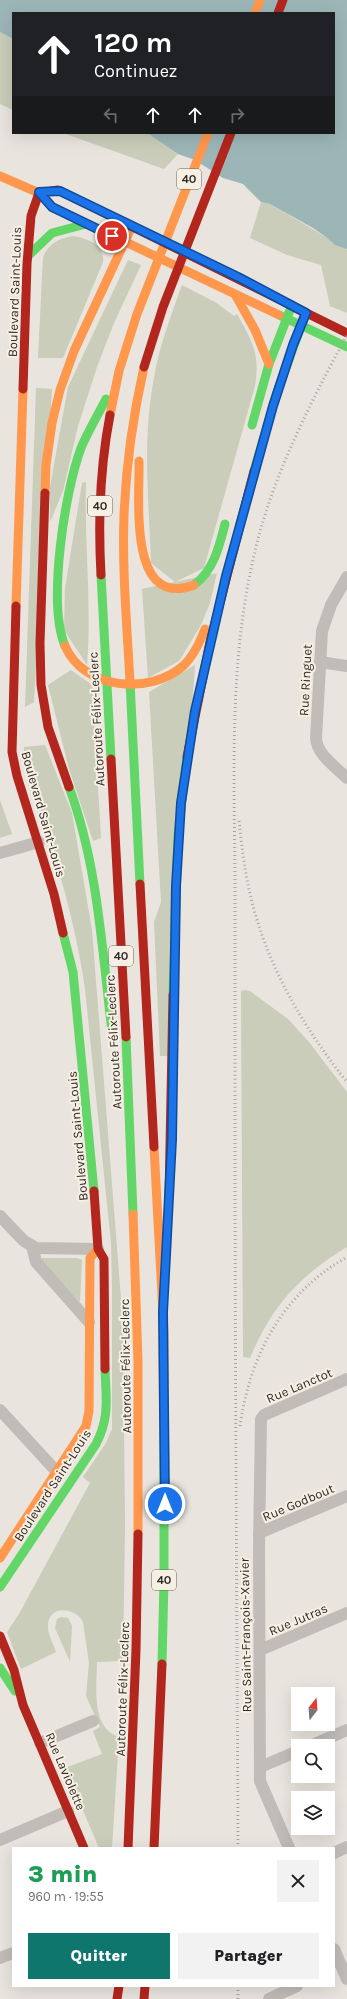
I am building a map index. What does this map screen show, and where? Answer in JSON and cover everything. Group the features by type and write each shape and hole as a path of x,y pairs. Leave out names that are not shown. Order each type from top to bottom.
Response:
{"main road":[{"path":"255,12 260,0"},
{"path":"278,12 283,0"},
{"name":"Autoroute Félix-Leclerc","path":"128,1847 136,1650 139,1490 138,1361 133,1194 100,557 100,500 106,439 119,371 133,325 208,134"},
{"name":"40","path":"154,1847 160,1736 164,1580 165,1423 163,1312 123,553 123,507 128,461 138,400 152,340 171,286 231,134"},
{"path":"0,176 39,192 52,207 86,224 347,347"},
{"path":"39,192 58,190 347,333"},
{"name":"Boulevard Saint-Louis","path":"1,1584 96,1444 104,1428 106,1416 104,1259 98,1249 95,1183 77,999 63,930 39,842 18,781 12,752 28,256 31,216 39,192"},
{"path":"28,256 52,233 86,224"},
{"path":"114,1044 92,868 77,808 48,727 41,680 40,643 46,471 52,423 60,390 72,356 132,226"},
{"path":"236,296 255,330 269,364"},
{"path":"249,433 269,364 292,305"},
{"path":"168,1210 172,1139 176,871 180,813 195,711 226,576 268,423 306,313"},
{"path":"119,371 80,453 69,501 61,555 57,604 58,627 65,647 74,661 96,677 110,683 118,685 141,684 166,677 184,665 193,653 205,630 226,576"},
{"path":"138,400 141,534 145,562 152,576 165,585 176,588 192,586 200,580 213,563 227,516"},
{"path":"118,1076 133,1194"},
{"path":"163,1312 168,1226"},
{"name":"Boulevard Saint-Louis","path":"0,1558 81,1436 88,1421 90,1258 98,1249"},
{"name":"Rue Laviolette","path":"0,1636 14,1670 23,1705"},
{"name":"Rue Laviolette","path":"0,1668 23,1705 84,1847"},
{"path":"118,1999 119,1987"},
{"path":"141,1987 145,1999"},
{"path":"145,1987 145,1999"}],"street":[{"name":"Rue Ringuet","path":"347,577 324,624 321,639 317,745 322,753 347,778"},
{"path":"320,662 347,666"},
{"path":"0,853 39,842"},
{"path":"0,1216 20,1238 32,1246 46,1249 98,1249"},
{"path":"32,1246 36,1262 89,1322"},
{"name":"Rue Lanctot","path":"262,1417 347,1379"},
{"path":"0,1410 57,1472"},
{"name":"Rue Saint-François-Xavier","path":"262,1417 259,1533 260,1781 290,1847"},
{"name":"Rue Godbout","path":"259,1533 347,1496"},
{"name":"Rue Jutras","path":"260,1650 347,1613"},
{"path":"40,1743 93,1721"},
{"path":"326,1739 347,1730"},
{"path":"260,1767 291,1754"},
{"path":"0,1840 68,1811"},
{"path":"335,1853 347,1847"},
{"path":"335,1952 343,1972"},
{"path":"0,1958 12,1953"},
{"path":"269,1999 295,1987"}],"green space":[{"path":"0,32 12,38 12,110 0,104"},
{"path":"66,134 148,134 178,154 164,169"},
{"path":"261,202 270,204 326,237 347,246 347,313 330,306 321,265 287,255 250,238"},
{"path":"72,236 83,238 98,246 103,256 103,262 63,358 38,358 43,257 45,252 54,242"},
{"path":"128,260 141,265 114,323 97,367 78,426 63,491 50,522 50,487 68,387"},
{"path":"182,285 215,302 234,316 237,314 254,348 257,365 255,386 204,568 175,582 151,563 147,447 150,401 156,366"},
{"path":"36,388 52,389 34,702 25,707"},
{"path":"86,482 89,620 87,665 64,630 65,588 82,483"},
{"path":"217,573 210,603 201,625 179,661 148,678 142,589"},
{"path":"195,665 168,1056 160,1056 154,922 161,902 149,692"},
{"path":"71,670 92,685 101,838 93,841 69,769 48,685"},
{"path":"45,745 72,813 92,930 123,1324 125,1526 123,1661 97,1662 96,1682 97,1705 103,1725 110,1732 119,1737 112,1847 99,1847 65,1768 102,1754 93,1731 100,1727 86,1696 89,1663 83,1622 80,1617 69,1611 63,1610 53,1614 50,1618 48,1628 49,1635 56,1652 21,1669 7,1632 19,1614 90,1483 83,1477 106,1443 112,1429 111,1243 85,989 67,901 24,758 24,747"},
{"path":"0,800 12,834 0,838"},
{"path":"241,991 250,991 288,1019 309,1042 347,1092 347,1247 315,1269 289,1294 268,1323 250,1358 243,1357"},
{"path":"42,1258 77,1258 82,1260 80,1302 41,1261"},
{"path":"61,1617 68,1618 72,1626 70,1662 55,1628 57,1619"}],"water":[{"path":"0,0 347,0 347,249 335,245 313,228 270,204 261,202 243,184 223,178 195,160 178,154 148,134 335,134 335,12 12,12 12,38 0,32"}],"railway":[{"path":"238,1847 234,749 238,665 242,623 249,581 258,539 266,512 296,434 347,335"},
{"path":"239,821 244,862 252,902 268,951 290,997 316,1041 347,1082"},
{"path":"240,1426 252,1375 261,1351 273,1328 305,1289 324,1272 347,1257"},
{"path":"238,1987 238,1999"}],"traffic: fast":[{"path":"28,256 52,233 86,224"},
{"path":"252,425 269,364 292,305"},
{"path":"254,471 277,392 306,313"},
{"path":"279,315 347,347"},
{"path":"65,646 60,627 58,603 60,547 64,518 69,491 81,448 106,399"},
{"path":"194,585 201,579 215,558 225,524"},
{"path":"101,575 111,759"},
{"path":"130,682 140,884"},
{"path":"173,995 178,835 187,757"},
{"path":"69,787 79,817 93,877 102,939 112,1032"},
{"path":"63,933 73,972 94,1191"},
{"path":"126,1037 133,1214"},
{"path":"0,1587 96,1444 105,1416 105,1369"},
{"path":"162,1664 164,1580 164,1392"},
{"path":"0,1668 15,1691"}],"traffic: slow":[{"path":"255,12 260,0"},
{"path":"110,415 119,371 137,314 208,134"},
{"path":"0,176 39,193 52,207 279,315"},
{"path":"45,493 46,465 52,423 60,390 74,351 132,226"},
{"path":"236,296 255,330 269,364"},
{"path":"130,682 124,577 124,515 126,478 144,367"},
{"path":"16,606 23,389"},
{"path":"139,461 139,523 142,546 147,566 157,581 172,588 194,585"},
{"path":"65,646 74,661 87,672 102,679 119,683 136,684 153,681 169,675 183,666 199,644 205,629"},
{"path":"154,1147 164,1333 164,1392"},
{"path":"133,1214 138,1361 138,1534"},
{"path":"0,1558 86,1426 89,1411 90,1258 98,1249"}],"traffic: jam":[{"path":"278,12 283,0"},
{"path":"144,367 163,307 231,134"},
{"path":"39,193 58,190 347,333"},
{"path":"23,389 27,264 31,216 39,193"},
{"path":"101,575 100,535 102,474 110,415"},
{"path":"187,757 210,642 254,471"},
{"path":"45,493 40,643 41,685 48,727 69,787"},
{"path":"16,606 12,752 17,776 54,894 63,933"},
{"path":"111,759 126,1037"},
{"path":"140,884 154,1147"},
{"path":"169,1197 173,995"},
{"path":"94,1191 98,1249 104,1259 105,1369"},
{"path":"128,1847 136,1650 138,1534"},
{"path":"0,1636 14,1670 23,1705 84,1847"},
{"path":"154,1847 162,1664"},
{"path":"117,1999 119,1987"},
{"path":"144,1999 145,1987"}],"route":[{"path":"112,236 52,207 39,192 58,190 238,277 306,313 293,345 273,406 226,576 200,685 187,757 181,803 176,886 172,1139 163,1312 165,1504"}]}
